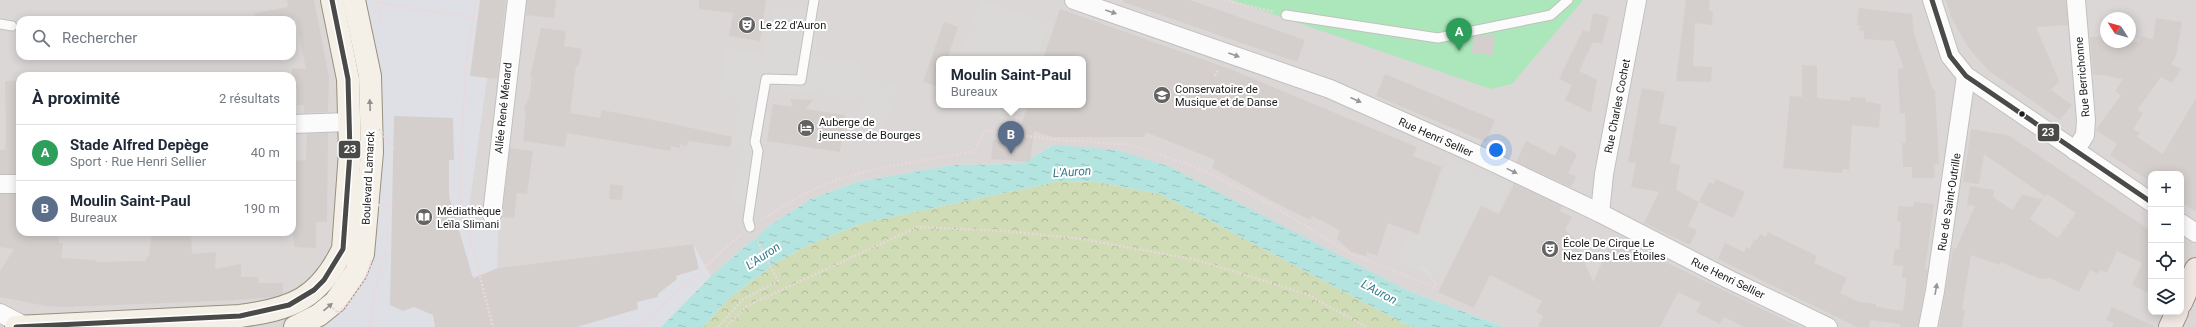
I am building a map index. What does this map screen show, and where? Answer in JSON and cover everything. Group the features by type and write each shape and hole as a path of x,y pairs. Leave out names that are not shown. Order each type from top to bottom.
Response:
{"main road":[{"name":"Boulevard Lamarck","path":"20,327 240,316 275,311 307,297 328,274 343,249 350,152 348,79 332,0"},
{"name":"Boulevard Lamarck","path":"298,326 319,315 346,288 363,254 372,152 370,76 354,0"},
{"path":"2184,295 2196,269"},
{"path":"2170,327 2176,315"}],"street":[{"name":"Allée René Ménard","path":"492,216 517,0"},
{"name":"Rue Henri Sellier","path":"1074,0 1330,89 1478,155 1600,213 1730,280 1828,327"},
{"name":"Rue Charles Cochet","path":"1600,213 1604,174 1637,0"},
{"path":"1932,0 1950,56 1966,76 2148,200"},
{"name":"Rue Berrichonne","path":"2075,151 2085,135 2086,120 2076,0"},
{"name":"Rue de Saint-Outrille","path":"1928,327 1961,120 1966,76"},
{"path":"296,124 349,122"},
{"path":"0,184 16,184"},
{"path":"2184,225 2196,233"},
{"path":"0,313 20,327"}],"lane":[{"path":"750,227 748,220 758,151 755,142 766,79 801,80 814,0"},
{"path":"1286,15 1438,38 1550,15 1568,0"},
{"path":"0,24 12,26"}],"path":[{"path":"374,0 378,3 473,18"},
{"path":"476,0 466,61 459,196 493,327"},
{"path":"1224,0 1286,15"},
{"path":"1004,113 1017,118 1012,132"},
{"path":"379,129 394,148"},
{"path":"628,327 642,324 750,227 796,198 834,181 880,169 975,151 985,130 1139,147 1196,167 1272,205 1351,254 1434,287 1436,282 1423,268"},
{"path":"378,205 392,206"},
{"path":"726,327 747,306 917,227 1004,231 1083,238 1196,260 1306,294 1367,327"},
{"path":"718,327 742,300 778,281 757,240"},
{"path":"330,305 338,313 351,302 369,271 371,262 392,253"}],"shaded area":[{"path":"0,0 2196,0 2196,327 1504,327 1404,289 1053,145 1022,164 954,165 856,182 811,199 769,226 711,276 388,307 322,327 0,327"},
{"path":"359,0 481,0 470,75 487,78 469,208 480,214 499,217 497,268 693,244 711,276 661,327 316,327 370,254"},
{"path":"980,0 1049,24 1037,56 960,56"},
{"path":"774,6 821,10 814,56 861,63 857,80 900,83 881,138 859,133 859,100 770,88 751,208 731,204 740,149 732,147 739,103 719,101 726,48 764,55"},
{"path":"973,108 1018,108 1013,122"},
{"path":"1449,158 1510,185 1497,210 1482,203 1442,279 1398,261 1408,235 1420,237"}],"green space":[{"path":"1231,0 1583,0 1512,84 1491,89"},
{"path":"1060,181 1097,182 1160,194 1403,323 1414,327 703,327 729,298 776,263 808,245 863,223"}],"water":[{"name":"L'Auron","path":"1053,145 1117,150 1170,167 1404,289 1504,327 1414,327 1403,323 1160,194 1097,182 1060,181 863,223 808,245 776,263 729,298 703,327 661,327 711,276 769,226 811,199 856,182 954,165 1022,164"}],"building":[{"path":"287,0 314,0 329,77 328,112 304,113 304,105 297,105 296,72 292,72 292,68 306,69 296,16 254,16 254,13 288,7"},
{"path":"480,0 506,0 497,79 470,76"},
{"path":"527,0 556,0 554,18 526,15"},
{"name":"Le 22 d'Auron","path":"699,0 766,0 760,41 729,36 733,13 699,9"},
{"path":"1124,0 1190,0 1305,40 1297,62 1123,2"},
{"path":"1686,0 1710,0 1709,11 1713,11 1712,25 1695,23 1693,66 1712,67 1711,82 1676,81"},
{"path":"1946,0 2066,0 2068,25 2036,27 2059,81 2051,90 2072,105 2060,120 1989,71 1968,47 1951,17"},
{"path":"1859,8 1912,14 1914,34 1933,90 1935,90 1939,164 1934,165 1935,178 1912,178 1912,167 1903,167 1902,143 1906,143 1905,113 1900,114 1898,69 1904,68 1894,41 1864,39 1864,31 1859,31 1860,26 1857,25"},
{"path":"1060,9 1230,69 1417,147 1413,156 1442,167 1418,234 1388,223 1377,256 1367,252 1366,256 1352,252 1337,239 1340,230 1312,216 1310,220 1212,168 1215,160 1146,132 1144,137 1052,137 1034,131 1030,162 991,159 993,140 1015,142 1027,108 1086,108 1086,56 1044,56"},
{"path":"1593,13 1609,17 1602,44 1593,42 1579,71 1597,80 1591,113 1565,100 1572,85 1559,79 1583,30 1589,32"},
{"path":"2156,18 2182,22 2176,56 2171,64 2181,69 2172,83 2161,77 2137,110 2143,113 2133,129 2140,133 2137,137 2163,154 2196,98 2196,212 2184,204 2184,171 2148,171 2148,180 2110,155 2117,144 2096,130 2121,95 2115,91 2123,79 2093,75 2090,37 2100,36 2100,48 2136,48 2136,42 2140,42 2141,36 2153,39"},
{"path":"944,22 958,27 948,56 936,56 936,86 923,82"},
{"path":"541,28 566,31 564,46 582,49 578,67 576,66 570,113 600,118 602,110 669,123 732,137 730,147 688,141 687,146 680,144 680,148 671,146 671,151 567,133 565,147 523,141 526,113 524,107 529,98 532,77 530,77"},
{"path":"1484,35 1495,36 1493,55 1472,53 1473,37"},
{"path":"1802,65 1817,66 1817,98 1850,101 1850,97 1866,98 1866,102 1881,104 1879,128 1852,125 1849,170 1843,169 1842,173 1783,168 1790,96 1802,97"},
{"path":"1385,74 1495,120 1486,142 1376,96"},
{"path":"16,80 16,174 0,174 0,150 5,150 6,133 5,81"},
{"path":"1642,88 1665,92 1659,123 1677,127 1670,163 1680,165 1676,190 1699,202 1688,226 1697,230 1690,245 1644,223 1659,192 1631,187 1636,163 1628,162"},
{"name":"Auberge de jeunesse de Bourges","path":"790,99 813,100 806,109 845,115 840,152 767,141 773,104 793,107"},
{"path":"394,116 453,118 454,160 449,160 449,196 473,278 498,268 693,244 699,269 676,276 677,279 658,294 658,297 637,302 638,309 577,327 435,327 433,315 414,307 403,311 390,305"},
{"path":"1971,129 2008,135 2148,229 2148,293 2132,285 2142,263 2117,251 2107,273 2100,270 2098,274 2090,270 2079,292 2050,278 2040,279 2001,262 1999,265 1971,255 1962,309 1965,310 1962,327 1939,327 1953,248 1956,249 1975,206 1967,205 1970,186 1994,190 1993,197 2012,210 2022,195 2043,199 2030,219 2058,238 2076,213 2047,194 2045,196 1984,154 1979,184 1963,182"},
{"path":"328,133 327,222 316,222 316,248 294,247 293,236 296,236 296,161 306,160 307,134"},
{"path":"1526,141 1555,156 1560,145 1577,154 1568,173 1576,177 1571,187 1516,162"},
{"path":"510,148 533,151 527,194 517,193 514,218 502,217"},
{"path":"1716,179 1745,192 1733,218 1699,202 1709,182 1714,184"},
{"path":"610,184 623,186 622,200 609,199"},
{"path":"1514,184 1562,206 1560,211 1572,217 1565,230 1575,239 1593,282 1614,237 1799,327 1744,327 1724,317 1720,324 1696,312 1701,303 1678,292 1660,327 1538,327 1543,316 1536,312 1542,301 1490,275 1474,308 1438,292 1481,206 1499,214"},
{"path":"0,194 16,194 16,236 59,236 59,243 63,243 61,258 96,260 97,262 146,261 147,257 149,256 152,236 191,236 192,254 216,252 215,269 241,264 241,277 258,277 258,282 262,283 283,283 283,294 274,297 240,300 65,307 46,306 0,297 0,271 14,249 0,247"},
{"path":"1914,202 1934,204 1925,269 1928,269 1918,327 1900,327 1900,324 1870,320 1869,327 1857,327 1718,259 1725,243 1744,252 1746,247 1750,249 1754,239 1757,240 1760,234 1766,237 1768,232 1817,256 1814,263 1847,278 1840,293 1859,302 1876,304 1876,307 1903,311 1907,278 1902,278 1903,266 1893,265 1895,249 1899,250 1901,222 1897,221 1899,206 1913,207"},
{"path":"2112,307 2156,327 2112,327 2114,323 2106,320"}],"transit line":[{"name":"23","path":"16,327 240,316 289,305 314,290 324,280 343,249 350,152 348,79 332,0"},
{"name":"23","path":"1932,0 1950,56 1966,76 2148,200"}],"place":[{"name":"Le 22 d'Auron","path":"747,25"},
{"name":"Stade Alfred Depège","path":"1459,51"},
{"name":"Conservatoire de Musique et de Danse","path":"1162,95"},
{"name":"Auberge de jeunesse de Bourges","path":"806,128"},
{"name":"Moulin Saint-Paul","path":"1011,154"},
{"name":"Médiathèque Leïla Slimani","path":"424,217"},
{"name":"École De Cirque Le Nez Dans Les Étoiles","path":"1550,249"}]}
